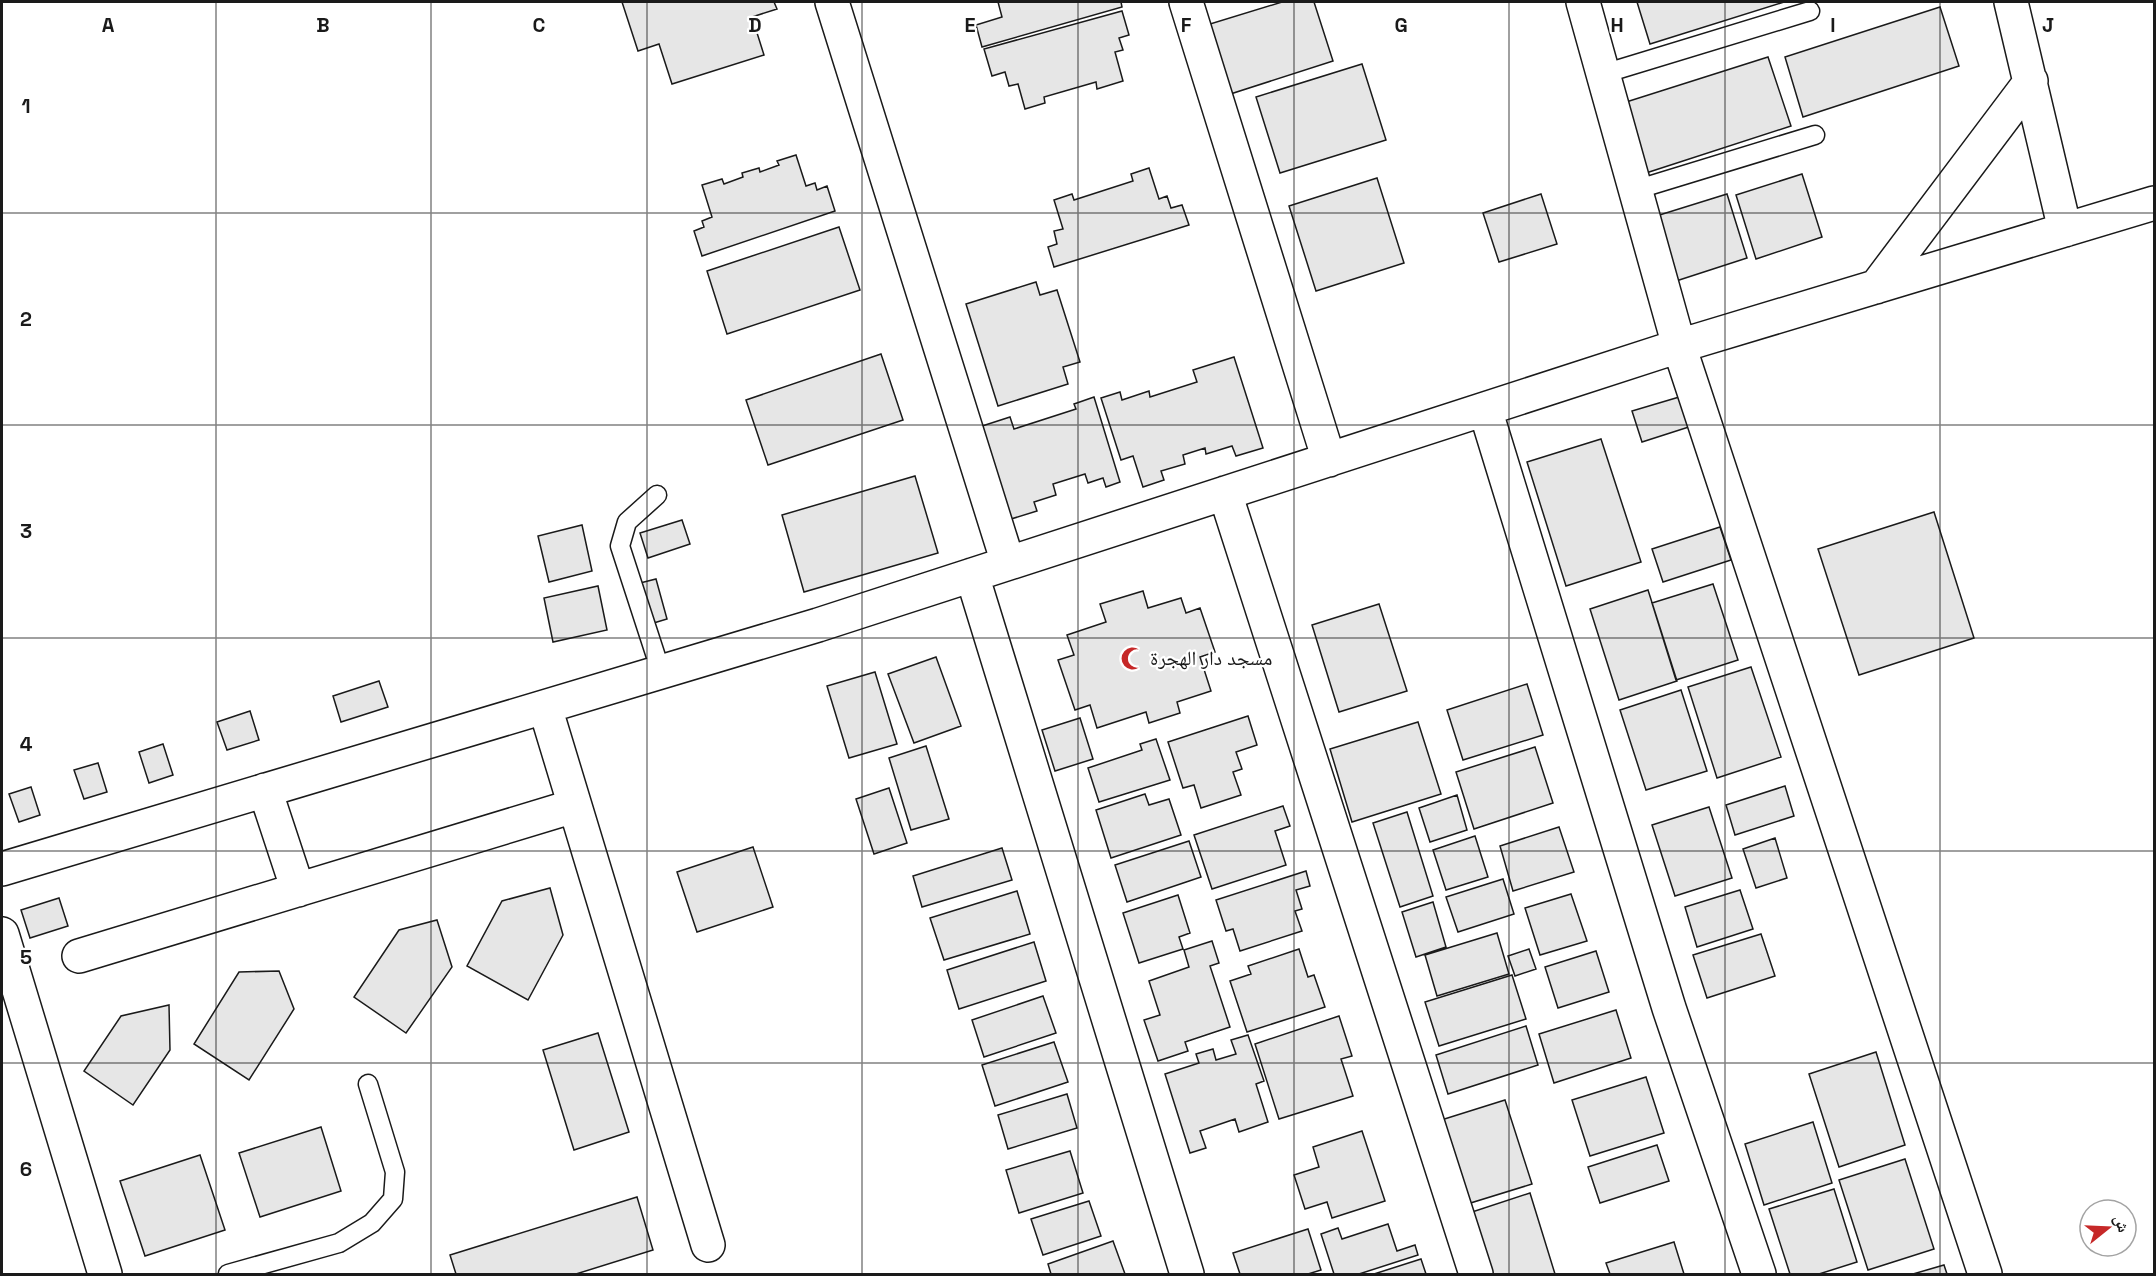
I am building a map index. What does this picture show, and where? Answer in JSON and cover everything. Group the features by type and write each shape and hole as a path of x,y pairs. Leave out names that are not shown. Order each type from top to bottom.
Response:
{"street":[{"path":"832,2 1008,563"},
{"path":"1186,2 1329,460"},
{"path":"1583,2 1679,346 1985,1275"},
{"path":"2011,2 2065,230"},
{"path":"1876,287 2031,81"},
{"path":"2,869 661,672 972,575 1679,346 2154,203"},
{"path":"1485,409 1669,1008 1759,1275"},
{"path":"1225,493 1476,1275"},
{"path":"972,575 1187,1275"},
{"path":"544,707 708,1245"},
{"path":"265,790 298,890"},
{"path":"79,956 574,806"},
{"path":"2,934 105,1275"}],"lane":[{"path":"1603,74 1810,11"},
{"path":"1635,190 1815,135"},
{"path":"657,495 627,522 620,546 661,672"},
{"path":"228,1275 339,1243 372,1223 393,1199 395,1172 368,1084"}],"building":[{"path":"622,2 774,2 777,9 752,17 764,55 672,84 659,44 638,51"},
{"path":"998,2 1121,2 1122,7 982,47 976,25 1002,17"},
{"path":"1282,2 1314,2 1333,61 1218,98 1197,28"},
{"path":"1637,2 1784,2 1650,44"},
{"path":"1940,7 1959,66 1803,117 1785,57"},
{"path":"1122,11 1129,35 1119,38 1123,50 1115,52 1123,81 1097,89 1096,82 1044,97 1045,103 1025,109 1018,84 1009,86 1005,72 992,76 984,49"},
{"path":"1768,57 1791,126 1646,173 1623,103"},
{"path":"1362,64 1386,140 1280,173 1256,97"},
{"path":"796,155 806,186 815,183 817,190 827,186 835,211 702,256 694,231 704,227 702,221 712,217 702,185 722,179 724,184 743,177 742,173 759,168 760,172 779,165 777,161"},
{"path":"1149,168 1159,199 1167,196 1171,208 1182,205 1189,225 1054,267 1048,247 1057,244 1054,231 1063,229 1054,200 1072,194 1074,200 1133,181 1131,174"},
{"path":"1802,174 1822,237 1756,259 1736,195"},
{"path":"1377,178 1404,263 1316,291 1289,206"},
{"path":"1541,194 1557,244 1499,262 1483,213"},
{"path":"1727,194 1747,258 1673,282 1653,217"},
{"path":"839,227 860,290 727,334 707,271"},
{"path":"1036,282 1040,295 1057,290 1080,362 1063,367 1068,384 998,406 966,304"},
{"path":"881,354 903,420 768,465 746,400"},
{"path":"1234,357 1263,448 1236,456 1232,446 1206,454 1205,448 1183,455 1185,464 1161,471 1164,480 1143,487 1133,456 1121,460 1101,398 1120,392 1122,400 1149,391 1150,397 1197,382 1193,370"},
{"path":"1686,395 1695,425 1642,442 1632,411"},
{"path":"1094,397 1120,482 1106,487 1103,478 1088,483 1085,474 1053,484 1056,495 1034,502 1037,511 1011,519 976,428 1010,417 1014,429 1076,409 1074,404"},
{"path":"1601,439 1641,562 1566,586 1527,462"},
{"path":"915,476 938,553 804,592 782,515"},
{"path":"1934,512 1974,638 1859,675 1818,549"},
{"path":"682,520 690,544 648,558 640,533"},
{"path":"582,525 592,571 549,582 538,536"},
{"path":"1720,527 1731,560 1663,582 1652,549"},
{"path":"656,579 667,619 647,625 636,584"},
{"path":"1713,584 1738,660 1676,680 1652,603"},
{"path":"598,586 607,630 553,642 544,598"},
{"path":"1648,590 1677,681 1619,700 1590,609"},
{"name":"مسجد دار الهجرة","path":"1143,591 1148,608 1181,598 1186,613 1200,608 1215,652 1200,657 1211,691 1177,702 1180,713 1149,723 1146,712 1097,728 1090,705 1075,710 1058,660 1074,655 1067,635 1106,622 1100,604"},
{"path":"1379,604 1407,691 1339,712 1312,625"},
{"path":"936,657 961,726 914,743 888,674"},
{"path":"1751,667 1781,757 1717,778 1688,687"},
{"path":"875,672 897,744 849,758 827,686"},
{"path":"379,681 388,707 341,722 333,696"},
{"path":"1527,684 1543,735 1463,760 1447,710"},
{"path":"1681,690 1707,771 1646,790 1620,710"},
{"path":"250,711 259,740 227,750 217,722"},
{"path":"1248,716 1257,745 1236,752 1242,769 1233,772 1241,795 1201,808 1194,785 1183,788 1168,742"},
{"path":"1080,718 1093,759 1055,771 1042,730"},
{"path":"1418,722 1441,794 1352,822 1330,749"},
{"path":"1156,739 1170,780 1099,802 1088,768 1142,750 1140,744"},
{"path":"163,744 173,775 149,783 139,752"},
{"path":"926,746 949,819 911,830 889,758"},
{"path":"1535,747 1553,803 1474,829 1456,772"},
{"path":"98,763 107,792 84,799 74,770"},
{"path":"1785,786 1794,816 1735,835 1726,805"},
{"path":"31,787 40,815 19,822 9,794"},
{"path":"889,788 907,843 874,854 856,799"},
{"path":"1145,794 1149,805 1169,799 1181,835 1111,858 1096,810"},
{"path":"1457,795 1467,830 1430,842 1419,808"},
{"path":"1283,806 1290,826 1275,831 1286,865 1212,889 1194,835"},
{"path":"1709,807 1732,878 1675,896 1652,825"},
{"path":"1407,812 1433,896 1400,907 1373,823"},
{"path":"1559,827 1574,872 1513,891 1500,846"},
{"path":"1475,836 1488,877 1446,890 1433,850"},
{"path":"1775,838 1787,878 1756,888 1743,849"},
{"path":"1189,841 1201,877 1127,902 1115,865"},
{"path":"753,847 773,907 697,932 677,872"},
{"path":"1002,848 1012,880 922,907 913,876"},
{"path":"1306,871 1310,886 1296,890 1302,909 1295,911 1302,931 1240,951 1233,929 1226,931 1216,900"},
{"path":"1503,879 1514,914 1458,932 1446,897"},
{"path":"550,888 563,935 528,1000 467,966 502,901"},
{"path":"1740,890 1753,929 1697,947 1685,907"},
{"path":"1017,891 1030,934 944,960 930,918"},
{"path":"1571,894 1587,941 1540,955 1525,908"},
{"path":"1178,895 1190,933 1179,937 1183,949 1139,963 1123,913"},
{"path":"59,898 68,926 30,938 21,910"},
{"path":"1433,902 1446,947 1416,957 1402,912"},
{"path":"437,920 452,967 406,1033 354,997 399,930"},
{"path":"1497,933 1509,974 1437,996 1425,955"},
{"path":"1761,934 1775,976 1707,998 1693,955"},
{"path":"1212,941 1219,963 1210,966 1230,1027 1185,1042 1188,1051 1158,1061 1144,1020 1160,1015 1149,981 1189,967 1184,950"},
{"path":"1034,942 1046,981 959,1009 947,970"},
{"path":"1299,949 1308,977 1314,975 1325,1007 1247,1032 1230,981 1251,974 1248,966"},
{"path":"1529,949 1536,969 1515,976 1508,956"},
{"path":"1596,951 1609,992 1558,1008 1545,967"},
{"path":"279,971 294,1009 249,1080 194,1044 239,972"},
{"path":"1512,975 1526,1019 1439,1046 1425,1002"},
{"path":"1043,996 1056,1033 984,1057 972,1020"},
{"path":"169,1005 170,1050 133,1105 84,1071 121,1016"},
{"path":"1616,1010 1631,1058 1554,1083 1539,1034"},
{"path":"1339,1016 1352,1056 1341,1059 1353,1096 1279,1119 1255,1044"},
{"path":"1526,1026 1538,1065 1448,1094 1436,1055"},
{"path":"598,1033 629,1132 574,1150 543,1050"},
{"path":"1248,1035 1264,1081 1256,1084 1268,1122 1239,1132 1235,1119 1200,1131 1206,1148 1190,1153 1165,1074 1199,1063 1196,1054 1213,1049 1216,1060 1236,1054 1231,1040"},
{"path":"1054,1042 1068,1082 995,1106 982,1065"},
{"path":"1876,1052 1905,1145 1839,1167 1809,1074"},
{"path":"1646,1077 1664,1133 1590,1156 1572,1100"},
{"path":"1067,1094 1077,1128 1008,1149 998,1115"},
{"path":"1505,1100 1532,1184 1464,1205 1438,1121"},
{"path":"1813,1122 1832,1183 1764,1205 1745,1144"},
{"path":"321,1127 341,1191 260,1217 239,1153"},
{"path":"1362,1131 1385,1201 1332,1218 1327,1202 1305,1209 1294,1175 1319,1167 1313,1147"},
{"path":"1657,1145 1669,1181 1600,1203 1588,1167"},
{"path":"1070,1151 1083,1193 1019,1213 1006,1170"},
{"path":"200,1155 225,1230 145,1256 120,1181"},
{"path":"1905,1159 1934,1249 1868,1270 1839,1180"},
{"path":"1834,1189 1857,1262 1819,1274 1790,1274 1769,1209"},
{"path":"1530,1193 1555,1274 1485,1274 1466,1214"},
{"path":"637,1197 653,1250 576,1274 456,1274 450,1255"},
{"path":"1089,1201 1101,1236 1043,1255 1031,1219"},
{"path":"1388,1224 1397,1251 1415,1245 1418,1255 1359,1274 1334,1274 1321,1234 1338,1228 1342,1239"},
{"path":"1308,1229 1321,1270 1308,1274 1240,1274 1233,1253"},
{"path":"1113,1241 1125,1274 1051,1274 1048,1264"},
{"path":"1674,1242 1684,1274 1610,1274 1606,1263"},
{"path":"1421,1259 1426,1274 1374,1274"},
{"path":"1944,1265 1947,1274 1913,1274"}],"place":[{"name":"مسجد دار الهجرة","path":"1132,658"}]}
